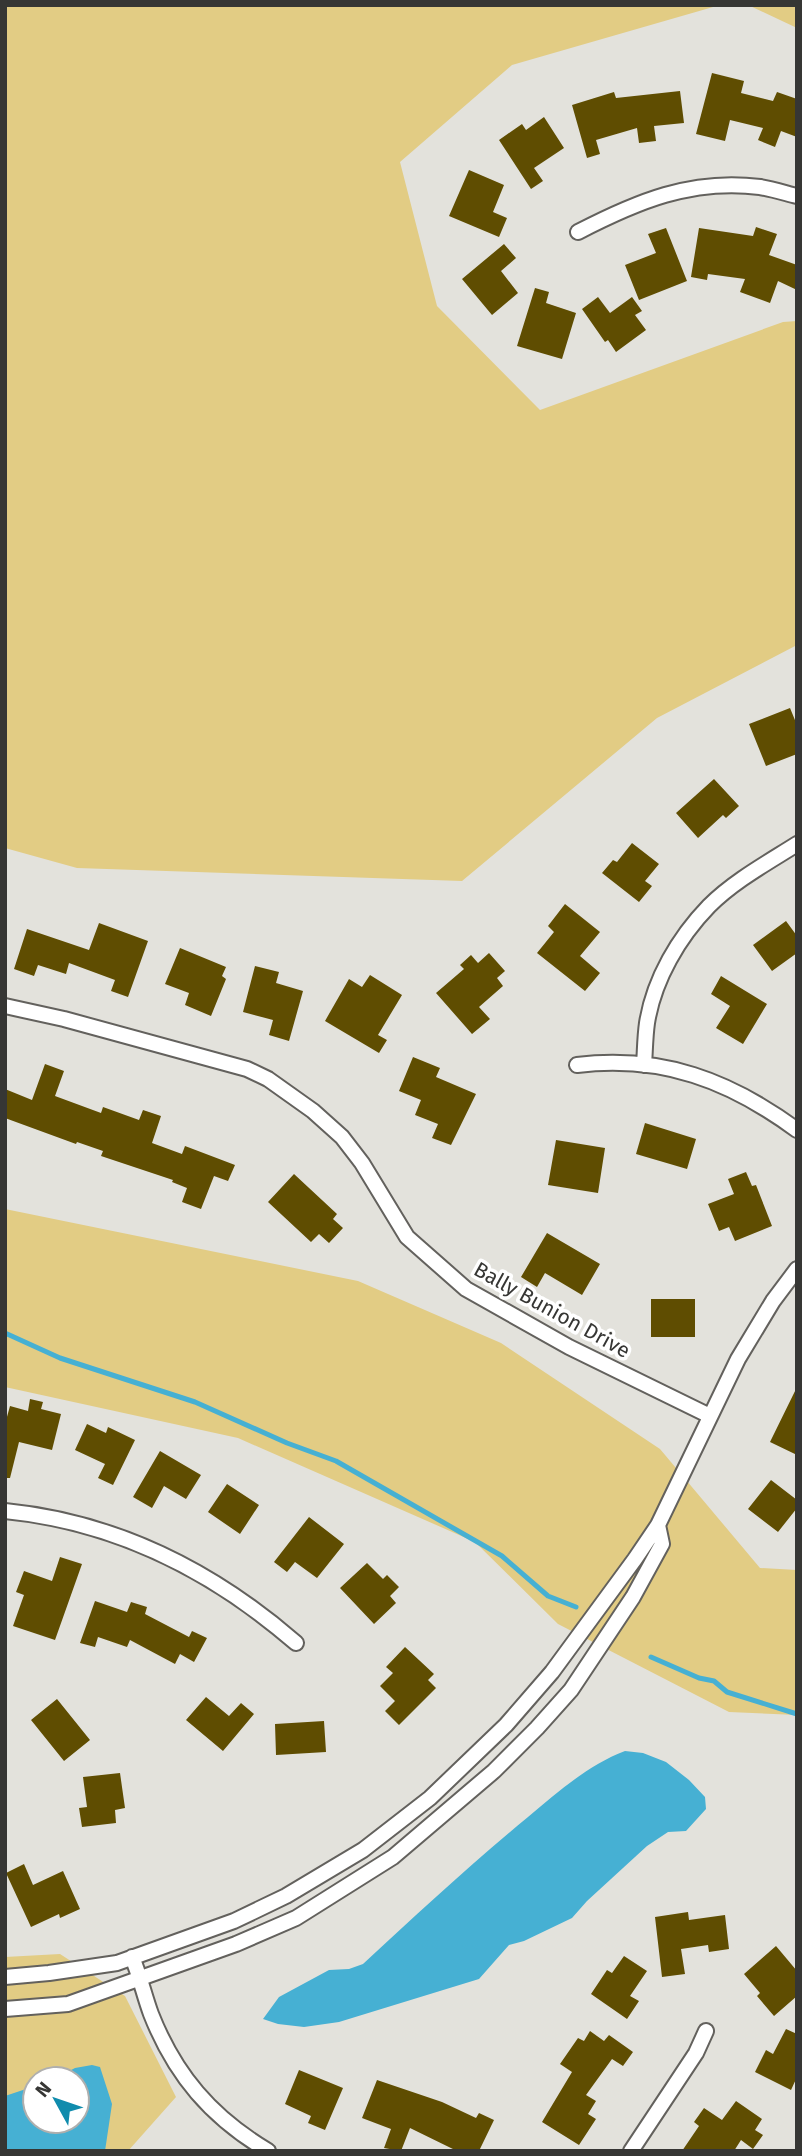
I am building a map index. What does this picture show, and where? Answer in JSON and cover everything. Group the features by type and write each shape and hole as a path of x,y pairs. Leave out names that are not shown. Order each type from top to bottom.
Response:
{"street":[{"path":"578,232 626,207 674,191 717,185 760,187 797,196"},
{"path":"644,1065 647,1021 660,978 681,939 710,905 738,882 797,844"},
{"name":"Bally Bunion Drive","path":"5,1006 64,1019 234,1065 268,1079 313,1111 342,1137 362,1163 407,1237 466,1289 569,1347 710,1416"},
{"path":"577,1065 605,1062 644,1065 695,1076 737,1091 763,1105 797,1130"},
{"path":"5,1977 117,1963 233,1921 286,1896 363,1850 430,1798 506,1725 552,1672 658,1525 738,1359 773,1301 797,1269"},
{"path":"5,1511 75,1522 121,1536 166,1555 208,1577 268,1619 296,1643"},
{"path":"5,2009 68,2004 142,1980 236,1944 296,1918 393,1857 494,1771 571,1690 633,1597 662,1544 658,1525"},
{"path":"132,1958 142,1980 151,2012 171,2057 199,2097 237,2132 268,2151"},
{"path":"631,2151 696,2053 706,2031"}],"shaded area":[{"path":"5,5 720,5 512,65 400,162 437,306 540,410 783,322 797,321 797,645 657,718 462,881 77,868 5,848"},
{"path":"748,5 797,5 797,28"},
{"path":"5,1209 358,1281 501,1343 660,1449 760,1568 797,1570 797,1715 729,1712 558,1624 475,1542 238,1438 5,1387"},
{"path":"60,1954 125,1996 176,2097 128,2151 5,2151 5,1957"}],"water":[{"path":"625,1751 643,1753 666,1762 705,1797 706,1809 686,1831 668,1832 647,1846 572,1918 524,1941 509,1945 479,1979 339,2022 304,2027 263,2019 279,1997 329,1970 349,1969 363,1964 465,1871 551,1798 586,1771"},
{"path":"91,2065 100,2067 112,2104 105,2151 5,2151 5,2096 21,2091 21,2135 91,2135"}],"building":[{"path":"712,73 744,81 741,93 773,101 777,92 797,99 797,137 781,131 775,147 758,140 763,128 730,120 725,141 696,134"},
{"path":"680,91 684,123 654,126 656,141 639,143 637,128 596,140 600,154 587,158 572,105 614,92 616,98"},
{"path":"544,117 564,148 534,168 543,181 531,189 499,140 522,124 526,130"},
{"path":"469,170 504,185 493,212 507,218 499,237 449,216"},
{"path":"756,227 777,234 769,255 797,265 797,290 778,281 770,303 740,292 745,279 708,274 707,280 691,277 699,228 753,236"},
{"path":"666,228 687,281 639,300 625,265 656,253 648,234"},
{"path":"504,244 516,258 501,271 518,293 492,315 462,279"},
{"path":"535,288 549,292 546,303 576,313 562,359 517,346"},
{"path":"598,297 610,313 632,297 642,311 635,315 646,330 616,352 608,340 605,342 582,309"},
{"path":"790,708 797,725 797,754 766,766 749,724"},
{"path":"714,779 739,806 726,818 723,815 698,838 676,813"},
{"path":"632,843 659,864 645,881 652,886 639,902 602,873 613,860 617,862"},
{"path":"565,904 600,932 580,956 600,973 585,991 537,953 554,932 548,926"},
{"path":"786,921 797,936 797,953 772,971 753,945"},
{"path":"99,923 148,941 128,997 111,991 115,980 69,963 66,974 38,965 34,976 14,969 27,929 89,950"},
{"path":"180,948 226,967 222,976 226,979 211,1016 185,1005 189,993 165,984"},
{"path":"489,953 505,971 497,978 503,986 479,1007 490,1019 472,1034 436,993 464,969 460,965 471,955 478,963"},
{"path":"255,966 279,972 276,983 303,991 289,1041 269,1035 273,1020 243,1012"},
{"path":"370,975 402,995 378,1035 387,1040 379,1053 325,1021 349,979 362,987"},
{"path":"721,976 767,1004 743,1044 716,1028 730,1006 711,994"},
{"path":"413,1057 440,1068 436,1077 476,1094 451,1145 432,1138 438,1124 415,1115 421,1100 399,1091"},
{"path":"45,1064 64,1071 55,1096 101,1113 103,1107 139,1120 143,1110 161,1116 152,1143 182,1154 185,1146 235,1165 228,1181 214,1176 201,1209 182,1202 187,1188 172,1182 173,1180 101,1156 103,1151 5,1118 5,1089 32,1100"},
{"path":"645,1123 696,1139 687,1169 636,1154"},
{"path":"556,1140 605,1148 598,1193 548,1185"},
{"path":"746,1172 752,1186 756,1185 772,1226 735,1241 729,1227 719,1231 708,1204 734,1194 728,1179"},
{"path":"294,1174 337,1214 333,1219 343,1228 329,1243 319,1234 311,1242 268,1202"},
{"path":"547,1233 600,1264 582,1295 545,1273 537,1287 521,1277"},
{"path":"651,1299 695,1299 695,1337 651,1337"},
{"path":"797,1387 797,1455 770,1442"},
{"path":"30,1399 43,1402 41,1409 61,1414 52,1450 19,1442 10,1478 5,1478 5,1424 10,1406 28,1411"},
{"path":"87,1424 106,1433 108,1427 135,1440 113,1485 98,1478 105,1464 75,1450"},
{"path":"160,1451 201,1475 186,1499 164,1486 152,1508 133,1497"},
{"path":"771,1480 797,1500 797,1508 778,1532 748,1509"},
{"path":"227,1484 259,1505 240,1534 208,1512"},
{"path":"309,1517 344,1544 317,1578 295,1562 287,1572 274,1562"},
{"path":"60,1557 82,1564 55,1640 13,1626 24,1595 16,1592 24,1571 52,1581"},
{"path":"367,1563 383,1579 387,1575 399,1587 390,1596 396,1603 374,1624 340,1588"},
{"path":"95,1601 127,1612 131,1602 147,1607 145,1614 189,1637 192,1631 207,1638 194,1662 180,1654 175,1664 130,1640 127,1647 98,1637 95,1647 80,1643"},
{"path":"405,1647 434,1674 428,1680 436,1688 399,1725 385,1711 395,1701 380,1686 393,1673 386,1667"},
{"path":"206,1697 229,1716 241,1703 254,1714 223,1751 186,1720"},
{"path":"57,1699 90,1740 64,1761 31,1720"},
{"path":"324,1721 326,1752 276,1755 275,1724"},
{"path":"120,1773 125,1808 115,1810 116,1823 82,1827 79,1808 87,1807 83,1777"},
{"path":"24,1864 33,1885 63,1871 80,1909 60,1918 59,1914 31,1927 6,1873"},
{"path":"688,1912 689,1920 725,1915 729,1949 709,1952 708,1945 681,1949 685,1974 662,1977 655,1917"},
{"path":"776,1946 797,1971 797,1996 774,2016 757,1996 760,1993 744,1974"},
{"path":"624,1956 647,1971 630,1996 639,2001 627,2019 591,1994 607,1970 612,1973"},
{"path":"786,2029 797,2034 797,2077 791,2090 755,2072 766,2050 773,2054"},
{"path":"590,2031 604,2041 609,2035 633,2052 623,2066 612,2059 586,2095 596,2101 588,2114 596,2119 579,2145 542,2122 572,2072 560,2064 578,2038 584,2041"},
{"path":"299,2070 343,2088 325,2130 308,2123 311,2116 285,2104"},
{"path":"377,2080 442,2102 476,2118 479,2113 494,2120 479,2151 457,2151 410,2128 401,2151 384,2148 391,2129 362,2118"},
{"path":"736,2101 762,2119 755,2130 763,2135 753,2149 741,2140 734,2151 682,2151 699,2126 694,2122 704,2108 722,2120"}],"waterway":[{"path":"5,1333 60,1358 195,1402 287,1443 336,1461 502,1556 548,1596 576,1607"},
{"path":"651,1657 699,1678 714,1681 727,1692 797,1714"}]}
